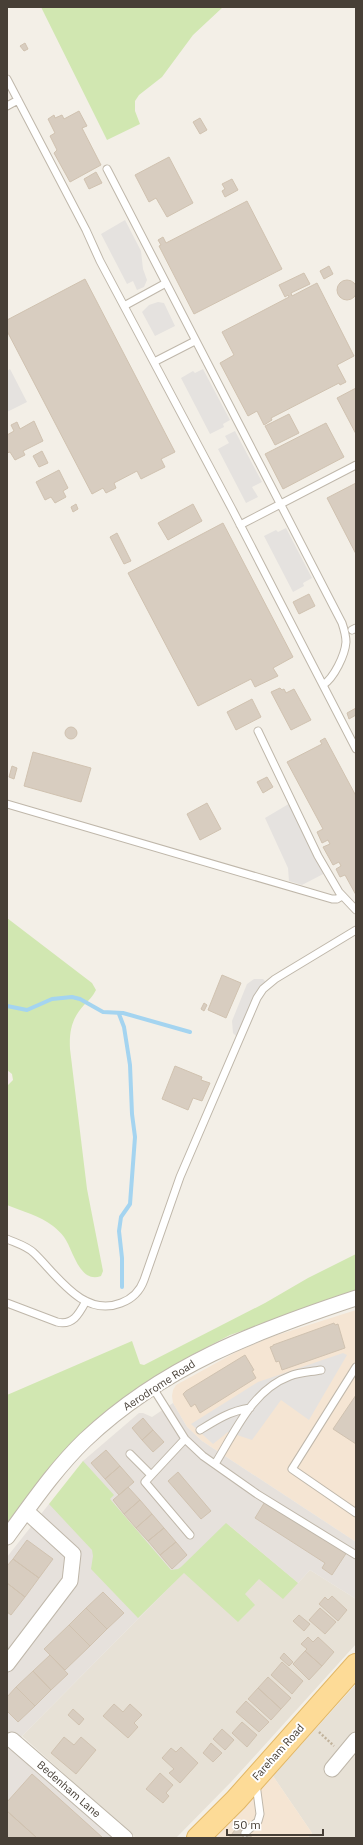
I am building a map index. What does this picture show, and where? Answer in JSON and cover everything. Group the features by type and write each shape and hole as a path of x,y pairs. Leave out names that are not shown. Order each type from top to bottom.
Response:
{"main road":[{"name":"Fareham Road","path":"198,1838 255,1778 356,1665"}],"street":[{"name":"Aerodrome Road","path":"7,1537 54,1473 85,1440 118,1412 153,1388 196,1361 241,1339 293,1319 356,1298"},
{"path":"7,1664 70,1581 73,1554 26,1511"},
{"name":"Bedenham Lane","path":"12,1740 125,1838"},
{"path":"332,1769 356,1740"}],"lane":[{"path":"7,78 124,306 356,749"},
{"path":"7,106 18,100"},
{"path":"107,169 195,341 340,617 345,632 346,642 342,655 329,680 323,685"},
{"path":"124,306 166,283"},
{"path":"154,362 195,341"},
{"path":"240,525 356,465"},
{"path":"258,731 311,843 342,896 356,910"},
{"path":"7,804 332,899 337,899 342,896"},
{"path":"7,1239 27,1248 34,1253 66,1288 86,1301 102,1306 116,1305 132,1297 143,1284 180,1177 249,1013 260,992 275,978 356,930"},
{"path":"7,1303 52,1320 65,1323 76,1317 86,1301"},
{"path":"356,1367 292,1469 356,1513"},
{"path":"215,1464 250,1408 261,1394 268,1388 290,1376 321,1370"},
{"path":"153,1388 185,1439 203,1456 257,1494 356,1555"},
{"path":"200,1430 235,1411 250,1408"},
{"path":"185,1439 145,1482 190,1535"},
{"path":"130,1454 151,1475"},
{"path":"245,1833 258,1821 260,1814 255,1778"}],"path":[{"path":"306,1721 344,1754"}],"shaded area":[{"path":"125,220 141,251 143,269 147,280 144,287 137,290 133,281 127,284 101,234"},
{"path":"158,302 164,303 175,326 155,336 142,312 149,305"},
{"path":"10,369 27,402 7,412 7,371"},
{"path":"203,369 230,420 223,424 224,427 210,434 181,378 193,371 195,373"},
{"path":"235,431 262,482 252,487 258,497 246,503 218,449 229,443 225,436"},
{"path":"286,528 312,578 303,583 304,586 293,592 264,536 276,530 278,532"},
{"path":"292,802 327,872 302,885 289,881 288,868 265,818"},
{"path":"254,979 263,979 268,984 237,1037 233,1033 232,1021 247,984"},
{"path":"356,1310 356,1542 202,1441 187,1427 173,1403 172,1396 176,1385 238,1351 271,1337"},
{"path":"343,1353 347,1355 309,1420 281,1400 252,1440 228,1432 213,1444 191,1424 258,1382"},
{"path":"173,1403 187,1427 202,1441 356,1542 356,1599 310,1570 298,1583 230,1526 12,1746 117,1838 7,1838 7,1557 49,1504 61,1501 83,1461 139,1413 152,1417"},
{"path":"230,1526 298,1583 310,1570 356,1599 356,1644 232,1781 176,1838 136,1838 22,1736"},
{"path":"356,1684 356,1838 307,1838 312,1833 273,1776"},
{"path":"273,1776 312,1833 307,1838 216,1838"}],"green space":[{"path":"41,7 223,7 193,35 162,77 139,95 135,101 135,111 140,124 107,140"},
{"path":"7,918 92,983 96,990 74,1020 71,1031 70,1049 87,1189 103,1271 101,1276 93,1277 87,1275 82,1270 64,1237 48,1222 7,1205 7,1086 13,1080 12,1074 7,1070"},
{"path":"356,1254 356,1292 230,1335 159,1374 7,1524 7,1395 132,1341 140,1364 144,1365"},
{"path":"83,1461 114,1495 110,1499 171,1570 181,1567 226,1523 298,1583 283,1599 259,1579 245,1594 255,1605 238,1622 184,1573 138,1618 91,1569 93,1556 92,1550 49,1504"}],"building":[{"path":"25,43 28,49 24,51 20,46"},
{"path":"79,111 87,126 82,128 101,165 70,182 54,153 57,150 50,136 55,133 48,119 54,115 55,118 62,115 64,119"},
{"path":"200,118 207,130 200,134 193,122"},
{"path":"169,157 193,203 167,217 156,198 149,202 135,175"},
{"path":"96,172 102,183 89,189 84,179"},
{"path":"232,179 238,190 225,197 222,191 225,189 222,184"},
{"path":"247,201 282,269 194,314 159,246 161,245 158,240 163,237 166,243"},
{"path":"329,266 333,274 324,279 320,271"},
{"path":"304,273 310,284 291,293 292,296 317,283 354,356 337,365 346,382 340,385 339,383 271,418 272,420 264,425 257,411 248,416 220,363 234,355 222,332 289,297 288,295 285,297 279,285"},
{"path":"85,279 175,452 161,459 165,467 141,479 137,471 114,483 116,488 106,493 103,488 92,494 7,331 7,320"},
{"path":"347,280 354,283 357,290 354,297 347,300 340,297 337,290 340,283"},
{"path":"356,388 356,434 337,398"},
{"path":"289,414 299,433 275,445 265,426"},
{"path":"34,421 43,441 23,451 25,455 15,460 10,452 7,453 7,435 14,431 11,425 17,422 20,429"},
{"path":"326,423 344,457 283,489 265,454"},
{"path":"42,451 48,463 39,467 33,456"},
{"path":"59,470 68,488 63,491 66,497 55,503 51,497 45,500 36,482"},
{"path":"356,483 356,554 327,498"},
{"path":"76,504 78,509 73,512 71,507"},
{"path":"193,504 202,521 168,540 158,523"},
{"path":"223,523 293,657 273,668 278,676 255,687 251,679 198,706 128,573"},
{"path":"117,533 131,561 124,564 110,537"},
{"path":"309,594 315,606 299,614 293,602"},
{"path":"280,688 282,690 284,689 286,693 294,689 311,720 291,730 271,692"},
{"path":"252,699 261,717 236,730 227,712"},
{"path":"356,708 356,715 349,719 347,713"},
{"path":"71,727 75,729 77,733 75,737 71,739 67,737 65,733 67,729"},
{"path":"325,738 356,796 356,895 345,875 340,877 336,869 341,866 339,862 333,865 323,847 330,844 328,840 322,843 317,832 323,829 287,762 322,744 320,741"},
{"path":"33,752 91,768 81,802 24,786"},
{"path":"12,766 17,768 14,779 9,777"},
{"path":"267,777 273,787 263,793 257,782"},
{"path":"207,803 221,829 200,840 187,814"},
{"path":"222,975 241,983 226,1018 208,1010"},
{"path":"204,1003 207,1005 204,1011 201,1009"},
{"path":"175,1066 202,1077 201,1080 210,1083 202,1101 193,1098 188,1110 162,1099"},
{"path":"334,1323 335,1325 338,1324 345,1348 282,1370 279,1361 276,1362 270,1347"},
{"path":"245,1355 254,1370 252,1371 256,1378 200,1413 195,1404 191,1407 183,1394 186,1391"},
{"path":"356,1395 356,1444 333,1429"},
{"path":"143,1418 153,1430 142,1440 132,1428"},
{"path":"153,1430 164,1442 153,1452 142,1440"},
{"path":"106,1450 120,1466 105,1479 91,1463"},
{"path":"120,1466 134,1482 119,1495 105,1479"},
{"path":"178,1472 211,1511 201,1519 168,1481"},
{"path":"128,1487 140,1500 124,1514 113,1500"},
{"path":"140,1500 152,1514 136,1528 124,1514"},
{"path":"266,1500 347,1552 332,1575 322,1568 325,1563 255,1518"},
{"path":"152,1514 164,1528 148,1541 136,1528"},
{"path":"164,1528 176,1542 160,1555 148,1541"},
{"path":"27,1540 53,1559 39,1578 13,1559"},
{"path":"176,1542 187,1555 172,1569 160,1555"},
{"path":"13,1559 39,1578 25,1597 7,1583 7,1566"},
{"path":"7,1583 25,1597 11,1615 7,1612"},
{"path":"103,1592 124,1613 107,1629 86,1608"},
{"path":"332,1596 347,1610 338,1621 319,1604 325,1597 328,1600"},
{"path":"86,1608 107,1629 90,1646 69,1625"},
{"path":"320,1608 336,1622 325,1634 309,1620"},
{"path":"299,1615 310,1624 304,1631 293,1621"},
{"path":"69,1625 90,1646 65,1670 44,1649"},
{"path":"308,1637 313,1642 318,1637 334,1652 322,1666 305,1651 307,1649 301,1644"},
{"path":"305,1651 322,1666 309,1680 293,1664"},
{"path":"284,1653 293,1662 289,1666 280,1658"},
{"path":"50,1655 68,1674 51,1690 33,1671"},
{"path":"282,1662 303,1681 292,1694 271,1675"},
{"path":"33,1671 51,1690 35,1706 16,1687"},
{"path":"268,1677 291,1698 281,1709 258,1688"},
{"path":"16,1687 35,1706 18,1722 7,1711 7,1697"},
{"path":"258,1688 281,1709 271,1720 248,1699"},
{"path":"246,1701 269,1722 259,1732 236,1712"},
{"path":"114,1704 123,1712 130,1704 142,1715 134,1723 138,1727 128,1738 103,1716"},
{"path":"73,1709 84,1719 79,1725 68,1715"},
{"path":"242,1722 257,1735 247,1747 232,1733"},
{"path":"222,1729 234,1740 225,1750 213,1739"},
{"path":"64,1737 74,1745 81,1737 96,1750 76,1774 51,1753"},
{"path":"211,1743 222,1753 213,1762 203,1753"},
{"path":"181,1747 198,1763 180,1783 169,1773 174,1769 162,1758 171,1748 176,1752"},
{"path":"160,1773 173,1785 166,1793 169,1796 163,1803 146,1789"},
{"path":"32,1774 103,1838 37,1838 7,1811 7,1802"},
{"path":"7,1811 37,1838 7,1838"},
{"path":"237,1827 253,1838 229,1838"}],"waterway":[{"path":"7,1006 27,1010 52,999 72,997 80,999 103,1012 123,1013 190,1032"},
{"path":"119,1014 124,1027 130,1065 132,1114 135,1137 130,1204 121,1217 119,1231 122,1258 122,1287"}]}
